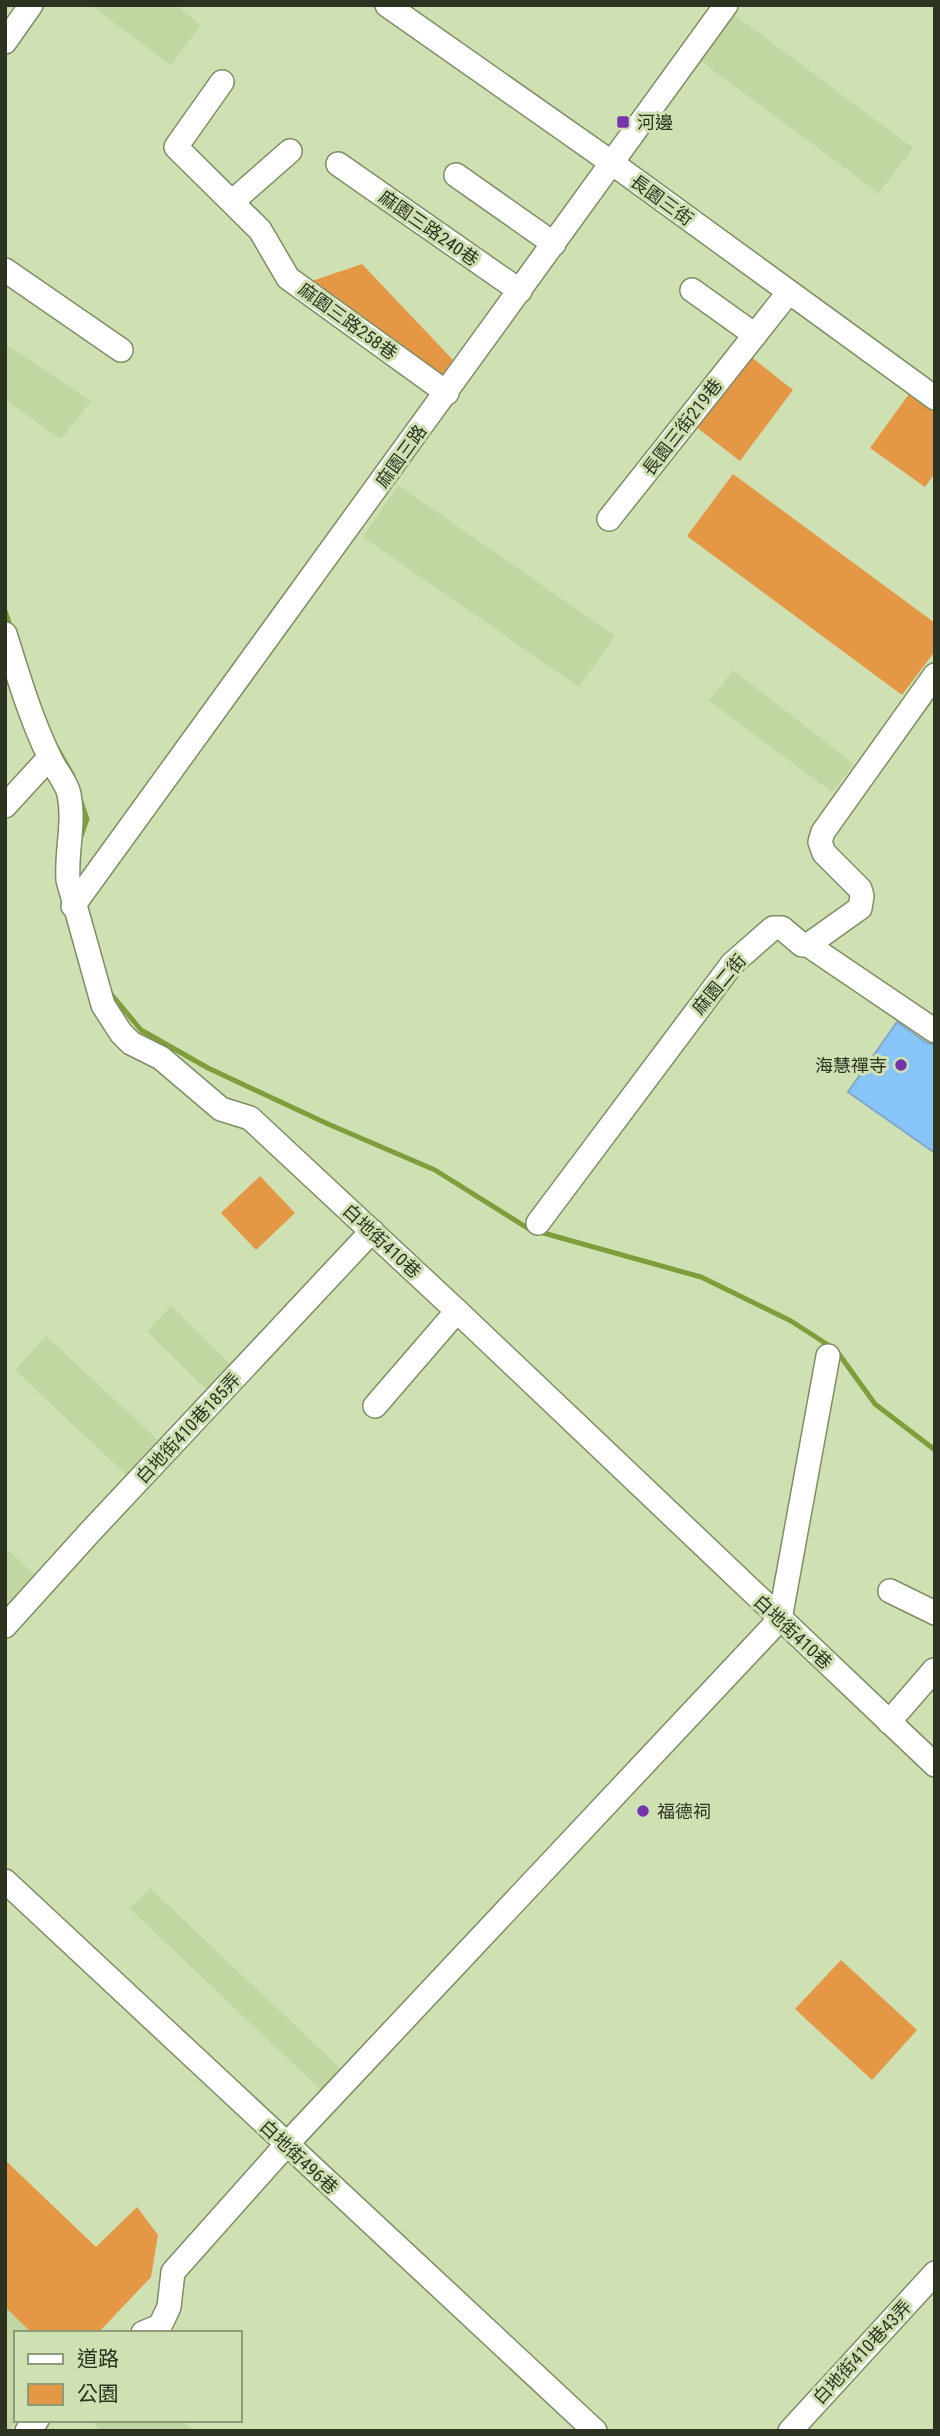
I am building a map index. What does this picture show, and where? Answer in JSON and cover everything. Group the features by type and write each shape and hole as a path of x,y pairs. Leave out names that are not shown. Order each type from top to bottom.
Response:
{"street":[{"path":"5,42 31,5"},
{"name":"長園三街","path":"387,5 612,163 935,398"},
{"name":"麻園三路","path":"73,906 726,5"},
{"name":"麻園三路258巷","path":"222,82 176,147 260,230 288,278 447,393"},
{"path":"232,202 290,151"},
{"name":"麻園三路240巷","path":"338,164 520,291"},
{"path":"456,175 554,244"},
{"path":"5,270 121,350"},
{"path":"692,290 755,335"},
{"name":"長園三街219巷","path":"609,519 789,292"},
{"name":"白地街410巷","path":"5,634 26,701 49,758 69,791 73,822 67,863 73,906 103,1005 121,1033 131,1043 161,1058 221,1109 250,1118 935,1765"},
{"path":"935,676 823,832 820,842 824,853 860,889 862,896 860,908 808,945 935,1031"},
{"path":"5,806 49,758"},
{"name":"麻園二街","path":"538,1223 732,964 773,928 782,928 802,945 808,945"},
{"name":"白地街410巷185弄","path":"5,1626 372,1231"},
{"path":"375,1406 457,1311"},
{"path":"148,2331 160,2326 169,2306 173,2272 286,2145 780,1619 828,1356"},
{"path":"890,1591 935,1613"},
{"path":"889,1722 934,1670"},
{"name":"白地街496巷","path":"5,1881 595,2431"},
{"name":"白地街410巷43弄","path":"790,2431 935,2273"}],"shaded area":[{"path":"90,5 175,5 201,25 171,65"},
{"path":"729,11 913,148 879,193 695,57"},
{"path":"5,344 91,401 61,439 5,400"},
{"path":"398,485 615,636 579,687 363,537"},
{"path":"733,670 854,764 832,792 709,701"},
{"path":"171,1306 232,1366 209,1392 147,1331"},
{"path":"46,1336 162,1444 131,1479 15,1370"},
{"path":"5,1547 40,1580 5,1617"},
{"path":"150,1888 340,2068 322,2091 130,1909"},
{"path":"5,2307 30,2331 14,2331 15,2422 5,2431"},
{"path":"92,2422 185,2422 194,2431 101,2431"}],"green space":[{"path":"362,264 453,360 437,382 300,285"},
{"path":"750,356 793,390 740,461 696,427"},
{"path":"909,394 935,413 935,473 925,487 870,448"},
{"path":"733,474 935,623 935,651 902,695 687,536"},
{"path":"260,1176 295,1213 256,1250 221,1213"},
{"path":"841,1960 917,2030 872,2080 795,2009"},
{"path":"5,2160 96,2247 137,2207 158,2235 151,2277 100,2331 30,2331 5,2307"}],"building":[{"name":"海慧禪寺","path":"897,1022 927,1043 935,1045 935,1153 848,1092"}],"waterway":[{"path":"5,611 11,628"},
{"path":"57,748 73,776"},
{"path":"80,799 87,819 80,839"},
{"path":"111,994 141,1030 208,1068 435,1170 529,1229 701,1277 791,1321 836,1350 875,1404 935,1450"}],"place":[{"name":"河邊","path":"623,122"},
{"name":"海慧禪寺","path":"901,1065"},
{"name":"福德祠","path":"643,1811"}]}
